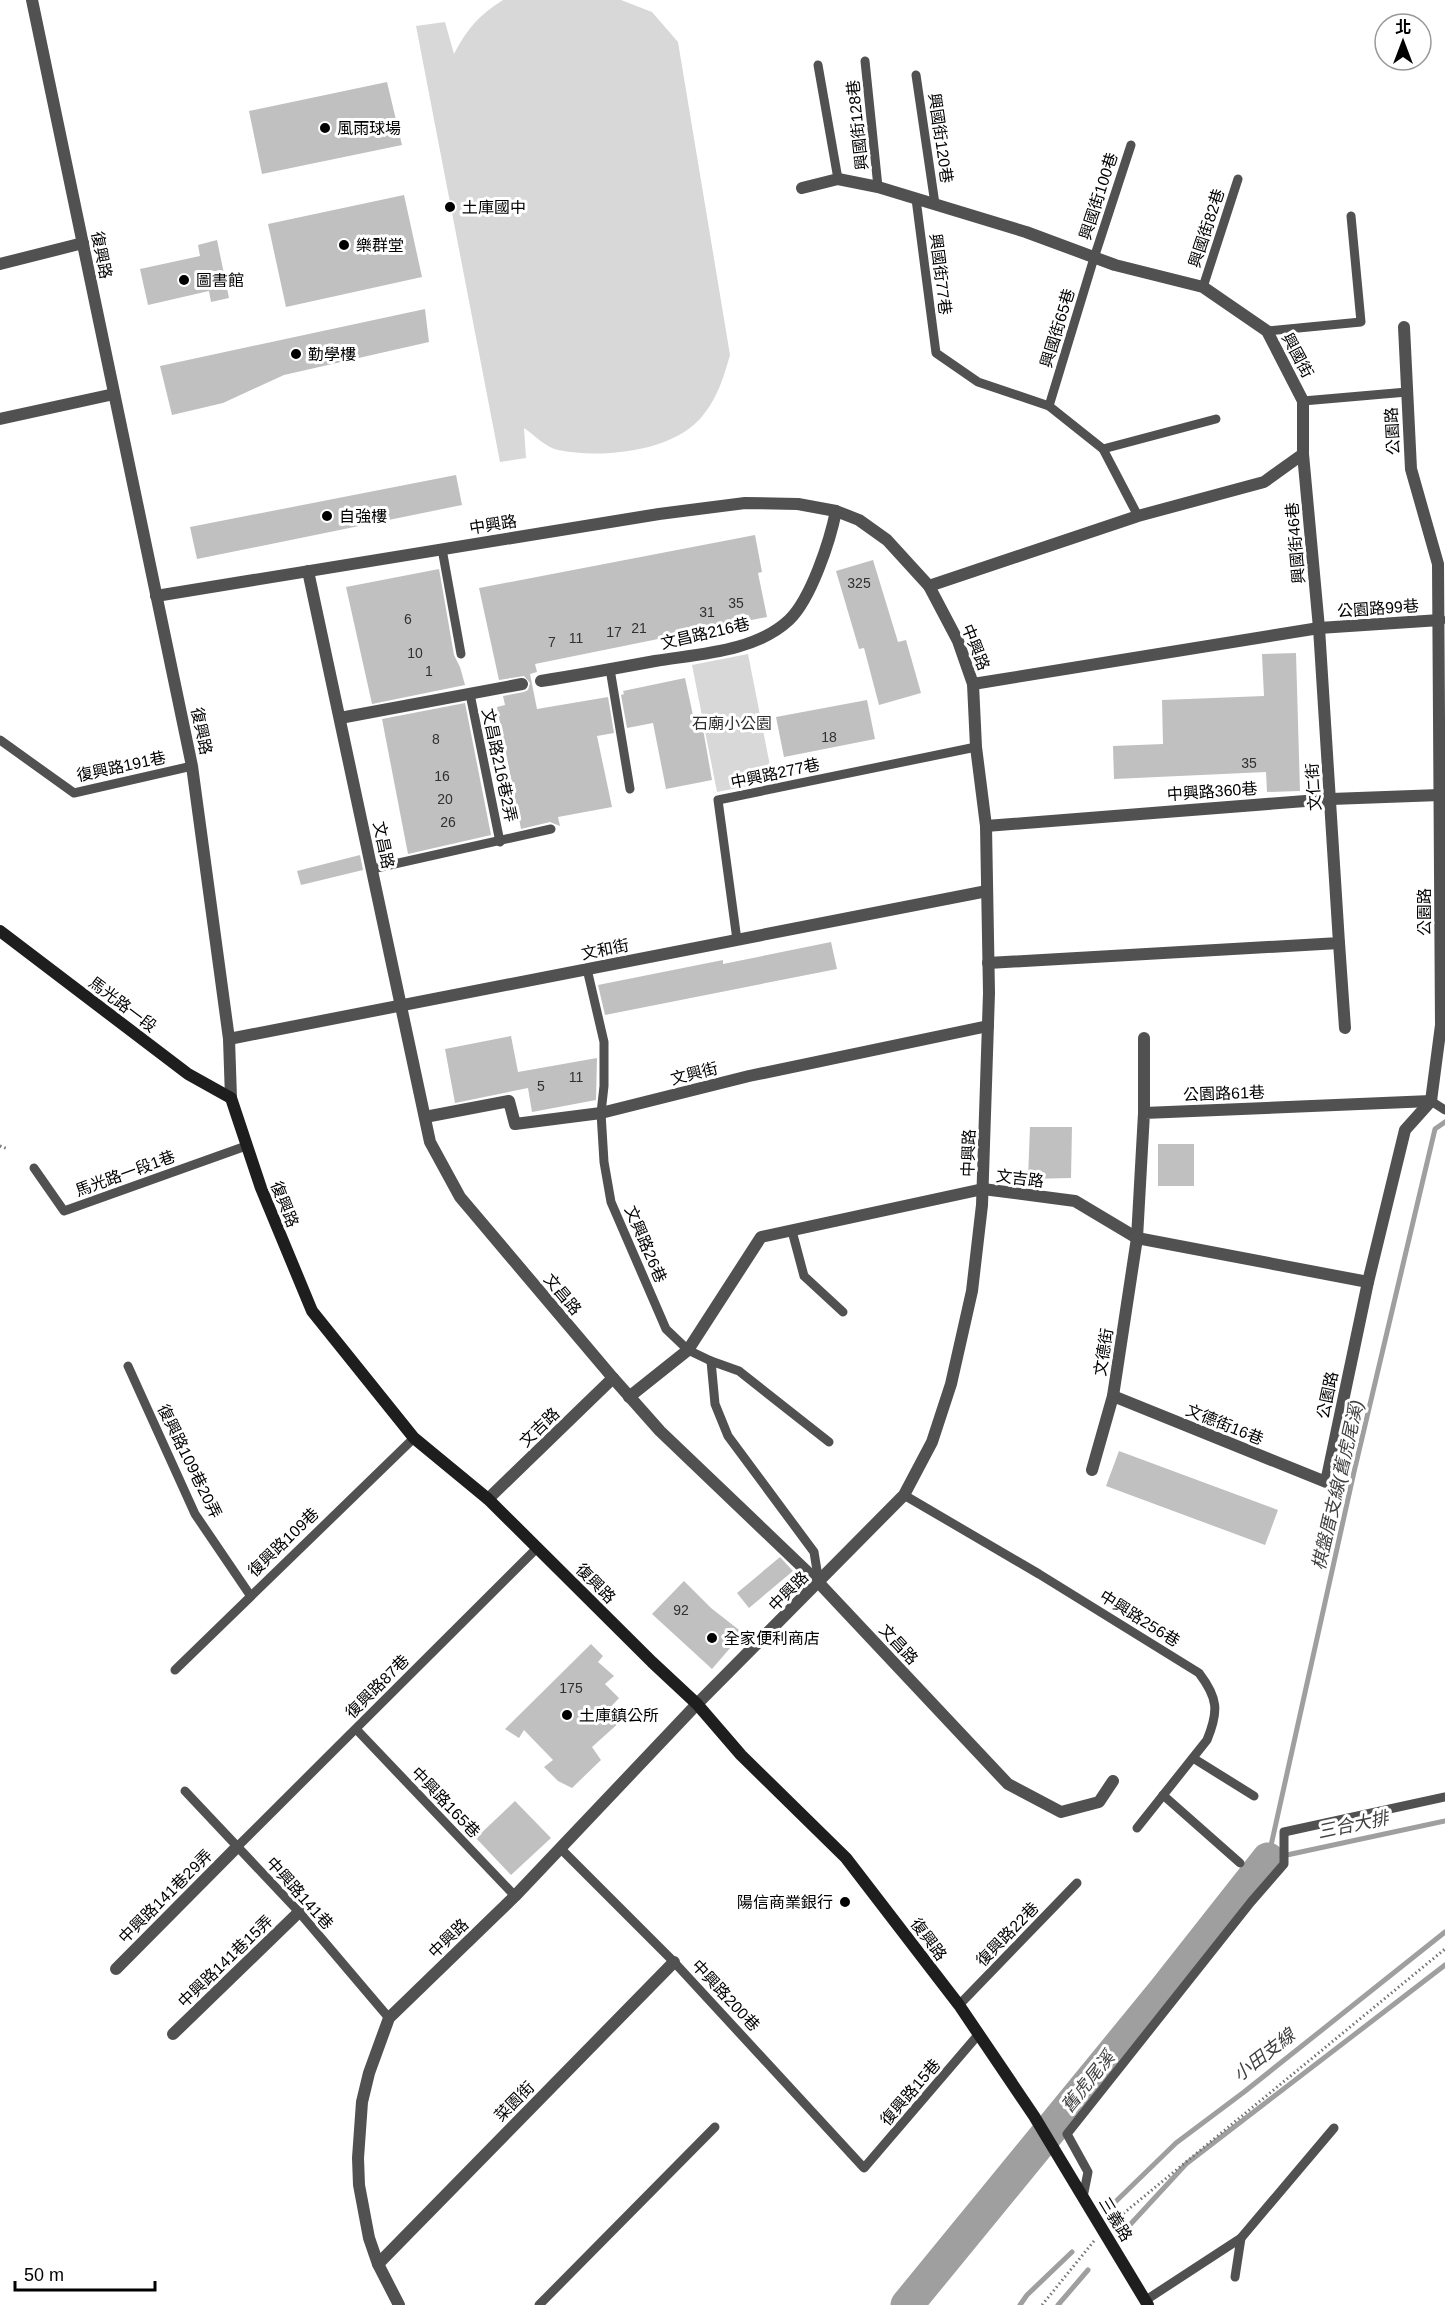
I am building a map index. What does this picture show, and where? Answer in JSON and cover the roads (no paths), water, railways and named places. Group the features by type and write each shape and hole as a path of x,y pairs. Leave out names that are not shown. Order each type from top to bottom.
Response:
{"main road":[{"name":"馬光路一段","path":"0,931 188,1074 231,1098"},
{"name":"復興路","path":"231,1098 246,1146 312,1311 414,1438 488,1499 652,1662 698,1704 741,1755 846,1858 959,2005 1057,2150"},
{"name":"三義路","path":"1057,2150 1147,2303"}],"street":[{"name":"復興路","path":"32,0 192,766 229,1039 231,1098"},
{"name":"興國街","path":"802,188 838,179 878,187 1026,232 1094,258 1203,287 1267,331 1303,401 1303,454"},
{"path":"0,264 83,243"},
{"name":"公園路","path":"1326,1482 1368,1282 1405,1130 1431,1101 1441,1025 1438,564 1411,469 1404,327"},
{"path":"0,419 114,394"},
{"path":"929,586 1138,516 1264,482 1303,454"},
{"name":"興國街46巷","path":"1303,454 1319,628"},
{"name":"中興路","path":"156,596 659,514 745,503 798,504 836,512 859,520 887,540 929,586 958,641 973,684 976,747 986,826 988,1026 983,1190 972,1291 951,1384 932,1442 904,1495 698,1704 515,1896 389,2018 369,2073 359,2131 359,2185 369,2238 378,2264 399,2305"},
{"name":"文昌路216巷","path":"542,681 723,649 756,640 775,631 790,620 801,604 831,536 836,512"},
{"name":"文昌路","path":"308,571 430,1142 460,1197 660,1431 819,1583 1008,1784 1061,1812 1099,1802 1113,1781"},
{"name":"公園路99巷","path":"1319,628 1440,620"},
{"path":"973,684 1319,628"},
{"name":"文仁街","path":"1319,628 1345,1028"},
{"path":"340,718 522,684"},
{"name":"中興路360巷","path":"986,826 1331,799 1440,795"},
{"name":"文和街","path":"229,1039 987,891"},
{"path":"988,963 1339,943"},
{"name":"文興街","path":"425,1117 509,1101 515,1124 601,1113 749,1076 988,1026"},
{"path":"1137,1238 1144,1113 1144,1038"},
{"name":"公園路61巷","path":"1144,1113 1431,1101"},
{"name":"文吉路","path":"629,1397 688,1350 761,1237 983,1190 1075,1202 1137,1238 1368,1282"},
{"name":"文德街","path":"1092,1470 1113,1396 1137,1238"},
{"name":"文吉路","path":"488,1499 613,1378"},
{"name":"文德街16巷","path":"1113,1396 1326,1482"},
{"name":"中興路141巷29弄","path":"116,1969 237,1847"},
{"name":"中興路141巷15弄","path":"173,2034 299,1912"},
{"name":"菜園街","path":"378,2264 675,1962"}],"lane":[{"name":"興國街128巷","path":"865,61 878,187"},
{"path":"818,65 838,179"},
{"name":"興國街120巷","path":"916,75 935,204"},
{"name":"興國街100巷","path":"1094,258 1131,145"},
{"name":"興國街82巷","path":"1203,287 1238,179"},
{"name":"興國街77巷","path":"916,199 936,353 978,382 1049,406"},
{"path":"1267,331 1361,322 1351,216"},
{"name":"興國街65巷","path":"1049,406 1094,258"},
{"path":"1303,401 1407,392"},
{"path":"1049,406 1103,449 1138,516"},
{"path":"1103,449 1216,419"},
{"path":"442,549 461,654"},
{"path":"610,669 630,789"},
{"name":"文昌路216巷2弄","path":"470,694 500,842"},
{"name":"復興路191巷","path":"0,740 74,793 192,766"},
{"name":"中興路277巷","path":"737,940 718,800 976,747"},
{"path":"372,869 551,829"},
{"name":"文興路26巷","path":"587,969 604,1042 604,1086 601,1113 604,1162 611,1202 666,1329 688,1350 739,1371 829,1442"},
{"path":"1431,1101 1445,1110"},
{"name":"馬光路一段1巷","path":"34,1168 64,1211 246,1146"},
{"path":"792,1231 804,1276 843,1312"},
{"path":"711,1361 715,1404 728,1436 814,1552 819,1583"},
{"name":"復興路109巷20弄","path":"128,1366 195,1514 250,1595"},
{"name":"復興路109巷","path":"175,1670 414,1438"},
{"name":"中興路256巷","path":"904,1495 1040,1574 1199,1673 1213,1691 1215,1710 1213,1726 1207,1740 1137,1828"},
{"name":"復興路87巷","path":"237,1847 537,1548"},
{"name":"中興路165巷","path":"356,1729 515,1896"},
{"path":"1193,1758 1254,1796"},
{"name":"中興路141巷","path":"185,1791 299,1912 389,2018"},
{"path":"1163,1795 1240,1863"},
{"path":"1083,2197 1088,2172 1067,2134 1251,1902 1284,1864 1284,1832 1445,1797"},
{"name":"中興路200巷","path":"560,1848 675,1962 864,2168"},
{"name":"復興路22巷","path":"959,2005 1077,1883"},
{"name":"復興路15巷","path":"864,2168 978,2035"},
{"path":"539,2305 715,2127"},
{"path":"1147,2303 1240,2238 1334,2128"},
{"path":"1235,2277 1240,2238"}],"waterway":[{"name":"棋盤厝支線(舊虎尾溪)","path":"1445,1122 1435,1129 1354,1472 1268,1859 1445,1821"},
{"name":"舊虎尾溪","path":"907,2305 1164,1991 1268,1859"},
{"name":"小田支線","path":"1108,2209 1176,2143 1244,2092 1445,1932"},
{"path":"1127,2228 1186,2164 1445,1965"},
{"name":"小田支線","path":"1020,2305 1027,2295 1072,2252"},
{"path":"1058,2305 1088,2270"}],"place":[{"name":"風雨球場","path":"325,128"},
{"name":"土庫國中","path":"450,207"},
{"name":"樂群堂","path":"344,245"},
{"name":"圖書館","path":"184,280"},
{"name":"勤學樓","path":"296,354"},
{"name":"自強樓","path":"327,516"},
{"name":"全家便利商店","path":"712,1638"},
{"name":"土庫鎮公所","path":"567,1715"},
{"name":"陽信商業銀行","path":"845,1902"}],"park label":[{"name":"石廟小公園","path":"732,723"}],"water label":[{"name":"三合大排","path":"1353,1825"}]}
